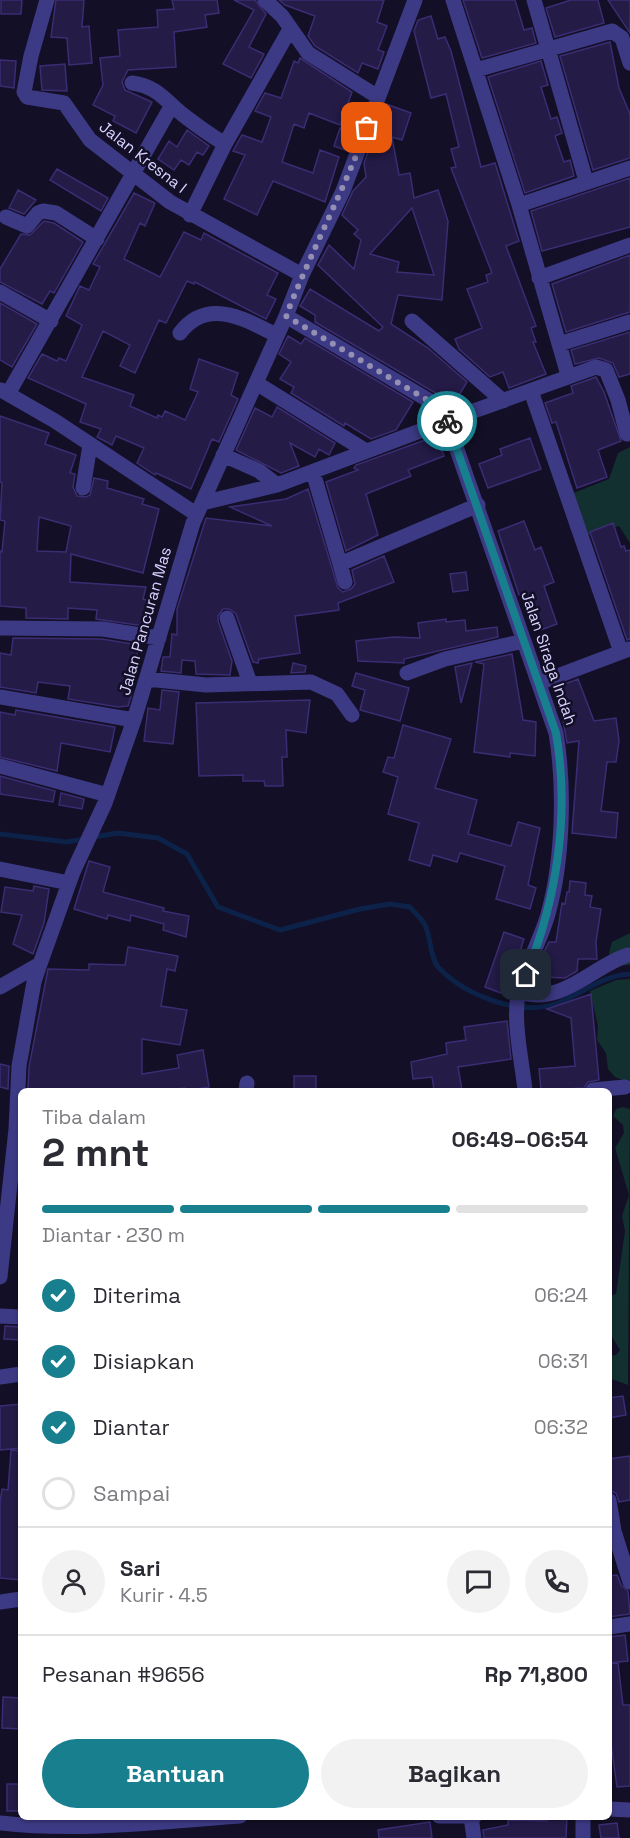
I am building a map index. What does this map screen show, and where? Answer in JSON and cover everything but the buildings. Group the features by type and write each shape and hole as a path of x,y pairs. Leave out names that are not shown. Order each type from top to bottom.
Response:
{"street":[{"name":"Jalan Kresna I","path":"47,0 31,56 25,94 33,99 64,103 90,140 133,175 190,215 302,275"},
{"path":"265,0 282,16 316,59 378,97"},
{"name":"Jalan Pancuran Mas","path":"0,1277 15,1187 19,1066 34,982 69,883 107,799 147,679 176,572 199,508 286,316 302,275 343,191 415,0"},
{"path":"453,0 519,205 568,375"},
{"path":"534,0 586,181"},
{"path":"190,215 225,144 290,28"},
{"path":"476,70 612,31 622,38 630,63"},
{"path":"132,83 151,87 225,144"},
{"path":"172,105 51,321 4,392 199,508 277,485 531,391 568,375 602,367 624,398 627,434"},
{"path":"519,205 630,168"},
{"path":"6,218 27,226 38,213 55,212 97,239"},
{"path":"539,278 630,245"},
{"path":"0,292 51,321"},
{"path":"180,333 191,320 198,317 230,314 276,335"},
{"path":"286,316 452,419"},
{"path":"412,321 503,400"},
{"path":"559,344 630,322"},
{"path":"256,382 366,452"},
{"path":"531,391 626,650 539,683"},
{"name":"Jalan Siraga Indah","path":"452,419 478,505 556,733 562,772 561,813 549,911 519,993 517,1013 525,1088"},
{"path":"83,488 90,445"},
{"path":"224,455 259,471 277,485"},
{"path":"313,472 345,582"},
{"path":"340,564 478,505"},
{"path":"227,618 250,683"},
{"path":"0,628 103,629 159,638"},
{"path":"407,673 446,659 524,641"},
{"path":"147,679 206,685 320,684 337,694 352,715"},
{"path":"0,697 134,720"},
{"path":"0,766 107,799"},
{"path":"0,869 69,883"},
{"path":"519,993 539,995 567,989 603,965 628,956"},
{"path":"0,987 40,964"},
{"path":"612,1089 625,1088"},
{"path":"0,1316 18,1317"},
{"path":"0,1377 18,1374"},
{"path":"612,1519 630,1582"},
{"path":"0,1602 18,1599"},
{"path":"612,1627 630,1624"},
{"path":"612,1809 630,1810"},
{"path":"0,1823 36,1827 118,1825 186,1820"},
{"path":"471,1820 474,1838"},
{"path":"583,1820 583,1838"}],"green space":[{"path":"630,447 630,543 619,526 585,536 571,494 609,479 618,453"},
{"path":"630,933 630,965 612,966 609,953 612,942"},
{"path":"630,979 630,1083 615,1077 608,1069 606,1053 597,1040 598,1026 590,991 616,980"},
{"path":"623,1107 630,1109 628,1385 612,1379 612,1356 616,1355 620,1350 612,1337 612,1295 616,1294 625,1231 622,1216 629,1195 615,1148 624,1133 623,1125 613,1116 616,1109"}],"waterway":[{"path":"0,834 67,842 117,833 158,838 187,854 218,907 280,930 360,909 390,904 410,907 425,925 434,959 439,968 450,978 479,995 511,1005 543,1007 558,1003 602,981 630,974"}],"way so far":[{"path":"367,128 343,191 302,275 286,316 456,417 447,421"}],"route":[{"path":"447,421 556,733 562,772 561,813 549,911 540,942 526,975"}]}
